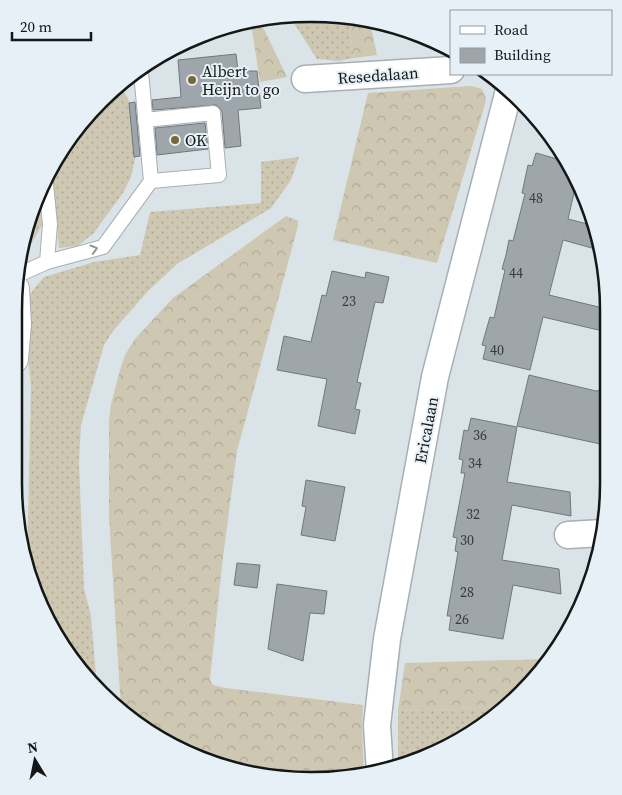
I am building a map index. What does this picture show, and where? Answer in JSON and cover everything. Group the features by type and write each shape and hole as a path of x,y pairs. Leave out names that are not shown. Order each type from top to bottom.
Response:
{"street":[{"name":"Resedalaan","path":"305,80 450,70"},
{"name":"Ericalaan","path":"380,764 377,725 387,639 435,377 507,99"},
{"path":"568,535 595,533"}],"lane":[{"path":"25,272 47,262 103,247 151,181 141,78"},
{"path":"145,120 213,113 219,175 151,181"},
{"path":"47,194 50,224 47,262"}],"green space":[{"path":"311,22 349,25 354,58 339,61 317,59 294,23"},
{"path":"349,25 371,29 377,55 354,58"},
{"path":"263,27 287,77 260,82 252,29"},
{"path":"471,86 482,89 486,99 437,263 333,240 368,93"},
{"path":"124,92 129,101 136,155 131,177 123,193 93,234 77,246 59,248 53,182 82,135"},
{"path":"299,157 291,180 271,208 177,264 148,291 113,331 104,345 81,425 79,462 84,588 91,616 96,676 71,644 52,612 32,559 28,540 31,386 23,306 44,277 94,262 140,255 150,212 261,203 261,162"},
{"path":"40,211 42,225 30,246 32,236"},
{"path":"286,216 298,221 237,451 222,565 210,680 213,685 225,688 363,705 364,768 331,772 293,770 292,772 236,763 183,743 151,724 120,701 109,516 109,421 111,404 125,355 135,339 173,298"},
{"path":"541,659 515,688 494,707 398,711 405,663"},
{"path":"494,707 455,734 421,751 398,759 398,711"},
{"path":"293,770 331,772 330,772 293,772"}],"building":[{"path":"236,54 238,71 257,71 261,108 238,110 241,146 225,148 222,112 216,105 153,110 152,100 181,97 178,60"},
{"path":"135,102 140,156 134,157 129,103"},
{"path":"205,123 208,149 157,155 155,128"},
{"path":"536,153 556,159 574,192 568,219 586,224 593,248 563,240 549,295 600,307 600,330 543,317 530,370 483,359 486,346 482,345 490,317 494,318 505,270 502,269 509,240 513,241 525,194 522,193 528,165 532,166"},
{"path":"332,271 365,278 366,272 389,277 383,303 375,302 357,382 361,383 355,409 360,410 355,434 318,426 327,379 277,370 284,336 311,342 322,295 326,296"},
{"path":"529,375 600,391 600,444 517,426"},
{"path":"471,418 517,427 507,482 570,492 571,516 512,505 502,560 559,569 561,594 513,585 503,639 449,630 451,616 447,616 458,552 455,551 457,538 453,537 465,473 461,473 463,460 459,459 464,430 468,431"},
{"path":"306,480 345,487 335,541 301,535 306,507 302,506"},
{"path":"237,563 260,565 257,588 234,585"},
{"path":"277,584 327,591 324,614 310,613 303,661 268,649"}],"place":[{"name":"Albert Heijn to go","path":"192,80"},
{"name":"OK","path":"175,140"}]}
